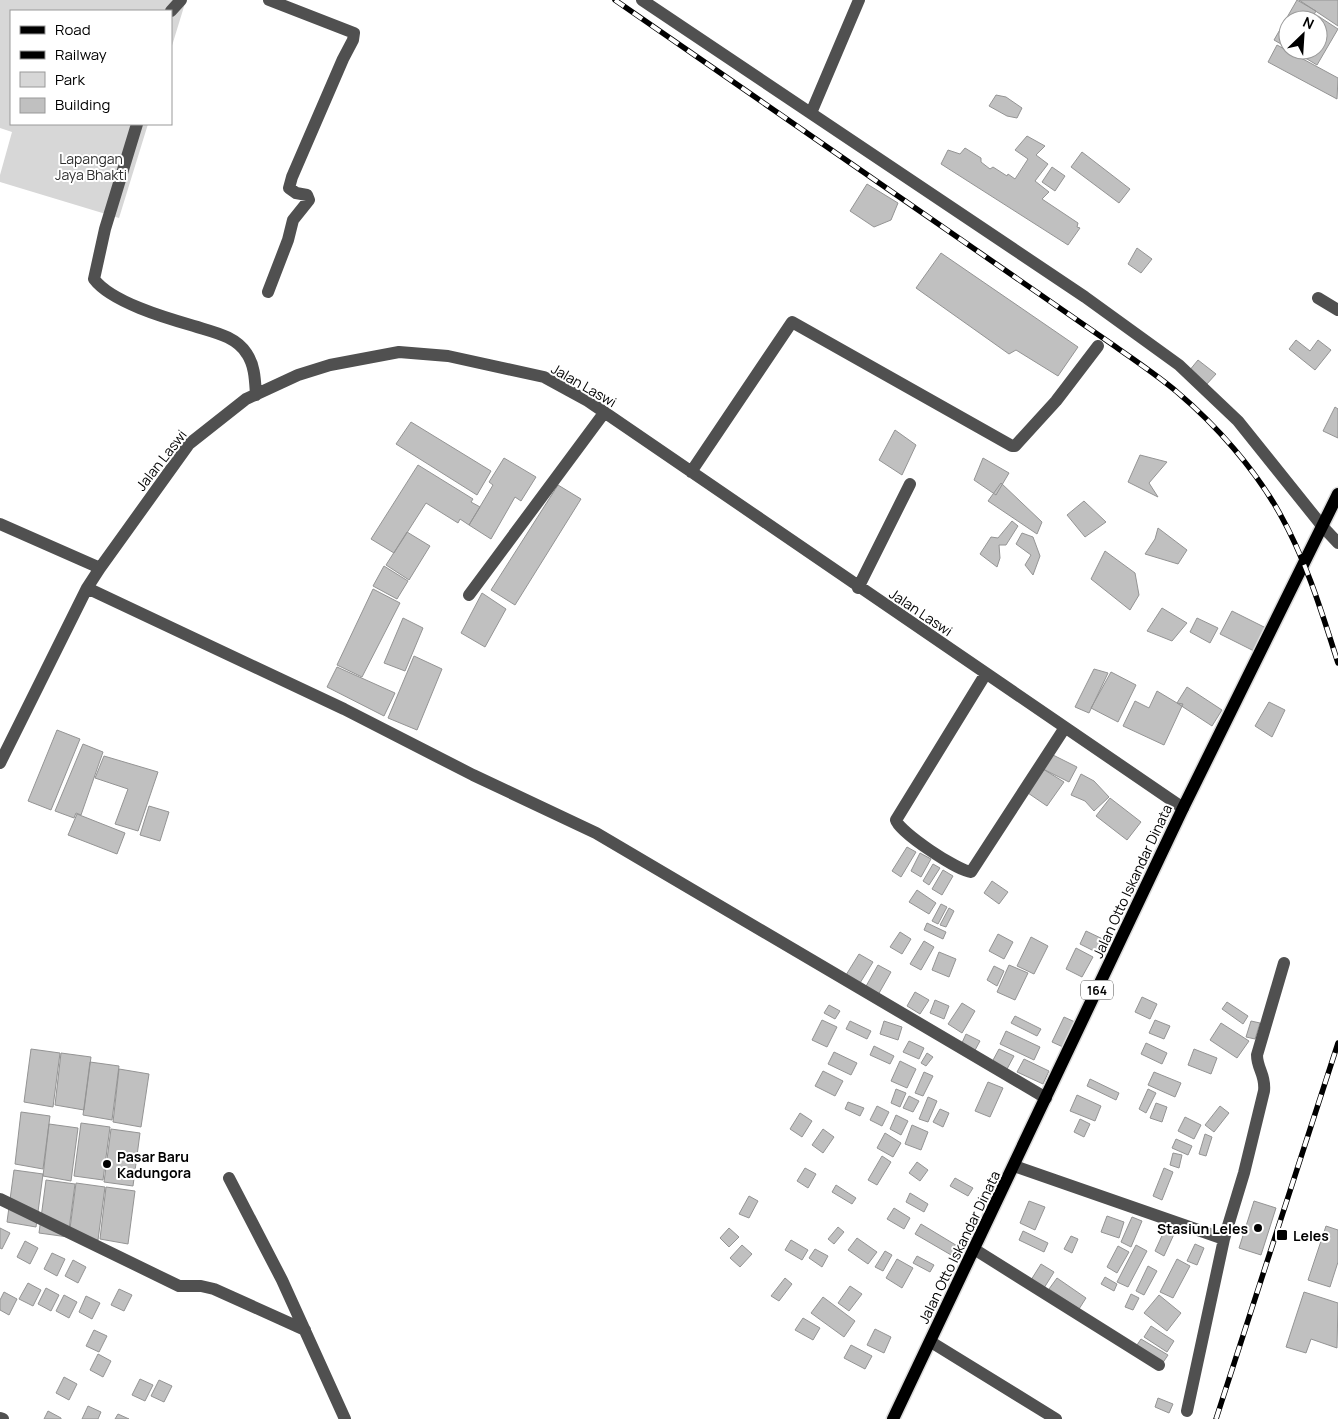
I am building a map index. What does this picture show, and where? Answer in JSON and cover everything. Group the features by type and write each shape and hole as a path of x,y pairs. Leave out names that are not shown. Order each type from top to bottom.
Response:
{"main road":[{"name":"Jalan Otto Iskandar Dinata","path":"893,1419 1183,808 1338,494"}],"street":[{"path":"171,10 181,0"},
{"path":"268,292 288,240 293,220 309,200 307,195 296,193 289,188 292,177 353,40 354,33 269,0"},
{"path":"642,0 997,240 1085,297 1179,365 1238,421 1322,527 1338,544"},
{"path":"811,113 860,0"},
{"path":"137,125 105,229 94,279 100,288 132,303 178,321 222,334 235,341 247,352 253,365 256,395"},
{"path":"1318,298 1338,310"},
{"path":"691,472 792,322 1012,446 1016,446 1056,401 1098,346"},
{"name":"Jalan Laswi","path":"0,763 87,588 189,444 226,413 256,395 298,375 330,365 399,352 448,356 544,377 604,413 1064,729 1183,808"},
{"path":"469,596 604,413"},
{"path":"858,588 910,484"},
{"path":"0,524 100,568"},
{"path":"87,588 335,705 473,775 596,832 1046,1098"},
{"path":"985,675 896,820 907,834 945,860 961,870 971,872 1064,729"},
{"path":"1188,1411 1224,1239 1244,1173 1264,1092 1266,1081 1257,1062 1256,1055 1284,963"},
{"path":"1014,1166 1224,1239"},
{"path":"229,1178 282,1280 343,1418"},
{"path":"0,1199 179,1286 201,1286 214,1289 304,1330"},
{"path":"974,1249 1159,1365"},
{"path":"930,1342 1056,1419"}],"green space":[{"name":"Lapangan Jaya Bhakti","path":"0,0 186,0 172,46 172,10 10,10 10,125 148,125 119,218 0,182 0,175 12,132 0,128"}],"building":[{"path":"1297,0 1314,10 1291,10"},
{"path":"1299,0 1338,0 1338,26 1328,19 1328,10 1314,10"},
{"path":"1328,22 1338,29 1328,46"},
{"path":"1278,33 1278,42 1274,40"},
{"path":"1277,45 1278,60 1305,60 1338,78 1337,99 1268,62"},
{"path":"1309,60 1320,60 1317,65"},
{"path":"996,95 1006,97 1022,108 1017,118 1007,116 989,106"},
{"path":"1027,136 1045,146 1036,155 1048,164 1035,181 1049,192 1042,199 1078,223 1077,227 1080,228 1068,245 941,164 948,150 960,154 965,148 981,158 981,162 990,169 993,167 1015,179 1028,159 1015,150"},
{"path":"1082,152 1130,189 1119,203 1071,167"},
{"path":"1052,167 1065,176 1055,191 1042,182"},
{"path":"867,184 898,203 891,220 874,227 850,211"},
{"path":"1137,248 1152,259 1141,273 1128,264"},
{"path":"941,253 1078,347 1058,376 1016,350 1009,354 916,288"},
{"path":"1296,340 1310,351 1318,340 1331,350 1315,370 1289,349"},
{"path":"1198,360 1216,374 1206,385 1189,371"},
{"path":"1335,407 1338,409 1338,438 1323,431"},
{"path":"411,422 491,471 477,495 396,444"},
{"path":"895,430 916,445 902,475 879,460"},
{"path":"1140,455 1167,462 1149,483 1158,497 1128,482"},
{"path":"504,458 536,477 521,501 515,497 491,539 469,525 493,485 489,482"},
{"path":"983,458 1009,473 996,495 974,480"},
{"path":"418,465 473,499 471,502 480,507 469,525 460,519 458,523 426,503 394,553 371,539"},
{"path":"1001,483 1042,522 1037,534 988,501"},
{"path":"558,485 581,499 515,605 491,590"},
{"path":"1084,501 1106,522 1085,537 1067,515"},
{"path":"1012,521 1018,526 1006,545 999,545 1000,558 997,567 980,554 991,537 998,538"},
{"path":"1158,528 1187,550 1178,564 1145,554 1155,539"},
{"path":"407,532 430,546 409,580 386,565"},
{"path":"1022,533 1033,537 1040,556 1033,575 1025,565 1031,555 1016,544"},
{"path":"1105,551 1135,573 1139,595 1130,610 1091,579"},
{"path":"384,566 408,581 397,599 373,586"},
{"path":"373,589 400,603 362,677 337,665"},
{"path":"482,593 506,609 485,647 461,633"},
{"path":"1162,608 1187,623 1172,641 1147,631"},
{"path":"1232,611 1268,629 1256,652 1220,634"},
{"path":"403,618 423,628 405,671 384,663"},
{"path":"1197,618 1218,628 1210,643 1190,632"},
{"path":"414,656 442,669 417,730 388,718"},
{"path":"337,667 395,693 384,716 327,687"},
{"path":"1094,669 1108,673 1089,713 1075,707"},
{"path":"1111,672 1136,685 1118,722 1091,708"},
{"path":"1187,687 1222,710 1212,726 1177,703"},
{"path":"1157,691 1177,703 1183,704 1164,745 1123,726 1135,701 1149,708"},
{"path":"1269,702 1285,710 1272,737 1255,726"},
{"path":"57,730 80,739 51,810 28,801"},
{"path":"83,744 103,752 81,815 76,813 74,818 55,811"},
{"path":"1051,754 1077,767 1069,782 1043,769"},
{"path":"104,756 158,772 138,831 115,824 128,789 95,778"},
{"path":"1043,769 1064,782 1047,806 1028,793"},
{"path":"1081,774 1094,781 1109,797 1094,811 1085,801 1071,795"},
{"path":"1110,798 1141,822 1127,840 1096,816"},
{"path":"149,806 169,812 160,841 140,835"},
{"path":"77,814 125,833 117,854 68,835"},
{"path":"907,847 916,852 901,877 892,871"},
{"path":"920,853 931,859 921,877 911,871"},
{"path":"933,864 940,868 929,885 923,881"},
{"path":"943,870 953,876 942,895 932,889"},
{"path":"992,881 1008,892 999,904 984,893"},
{"path":"917,890 936,903 929,914 909,902"},
{"path":"941,904 947,907 938,924 932,921"},
{"path":"949,908 954,911 946,927 940,925"},
{"path":"927,923 946,932 943,939 924,930"},
{"path":"1086,931 1109,942 1102,955 1080,944"},
{"path":"900,932 911,939 902,954 890,947"},
{"path":"998,934 1013,942 1004,959 989,951"},
{"path":"1031,937 1048,946 1034,974 1017,966"},
{"path":"924,941 934,947 921,970 910,964"},
{"path":"1076,948 1093,957 1082,977 1066,969"},
{"path":"939,952 956,959 949,977 932,970"},
{"path":"859,954 873,962 860,983 846,975"},
{"path":"878,965 891,972 878,995 865,988"},
{"path":"1009,965 1028,973 1015,1000 997,992"},
{"path":"994,966 1004,971 997,986 987,980"},
{"path":"915,992 929,1000 920,1014 907,1006"},
{"path":"1142,997 1157,1004 1150,1019 1135,1012"},
{"path":"935,1000 949,1006 944,1019 930,1013"},
{"path":"1227,1002 1248,1016 1243,1024 1222,1009"},
{"path":"962,1003 975,1011 962,1033 948,1024"},
{"path":"829,1005 840,1011 835,1019 824,1013"},
{"path":"1015,1016 1041,1029 1037,1036 1011,1023"},
{"path":"1064,1017 1075,1022 1063,1047 1052,1042"},
{"path":"822,1020 837,1027 827,1047 812,1040"},
{"path":"1155,1020 1170,1026 1164,1039 1149,1033"},
{"path":"850,1021 871,1031 867,1039 846,1029"},
{"path":"884,1021 902,1027 898,1040 880,1034"},
{"path":"1251,1021 1260,1023 1255,1039 1246,1037"},
{"path":"1221,1023 1249,1041 1237,1058 1210,1040"},
{"path":"1006,1031 1040,1047 1034,1060 1000,1044"},
{"path":"966,1034 980,1041 974,1052 961,1045"},
{"path":"909,1041 924,1048 919,1059 903,1052"},
{"path":"1146,1043 1167,1053 1162,1064 1141,1054"},
{"path":"874,1046 894,1056 890,1064 870,1055"},
{"path":"31,1049 60,1053 53,1107 24,1102"},
{"path":"999,1049 1014,1056 1007,1069 992,1062"},
{"path":"1194,1049 1217,1058 1211,1074 1188,1065"},
{"path":"834,1052 857,1063 851,1075 828,1064"},
{"path":"61,1053 91,1057 84,1110 55,1105"},
{"path":"927,1053 933,1057 926,1066 921,1063"},
{"path":"1024,1059 1049,1071 1043,1084 1017,1072"},
{"path":"900,1061 916,1069 907,1088 891,1081"},
{"path":"90,1062 119,1066 112,1120 83,1115"},
{"path":"119,1069 149,1074 141,1127 113,1122"},
{"path":"823,1071 843,1081 835,1096 815,1086"},
{"path":"924,1072 933,1076 923,1096 915,1093"},
{"path":"1154,1072 1181,1083 1175,1097 1148,1085"},
{"path":"1090,1079 1119,1093 1116,1100 1087,1086"},
{"path":"988,1082 1003,1088 990,1117 975,1111"},
{"path":"896,1089 906,1093 900,1107 891,1103"},
{"path":"1148,1089 1156,1093 1146,1113 1139,1109"},
{"path":"1077,1095 1101,1106 1095,1121 1070,1111"},
{"path":"909,1096 919,1101 913,1112 903,1108"},
{"path":"928,1097 937,1101 928,1122 919,1119"},
{"path":"848,1102 864,1108 860,1116 845,1109"},
{"path":"1156,1103 1167,1107 1162,1122 1150,1118"},
{"path":"877,1106 889,1112 882,1126 870,1120"},
{"path":"1220,1106 1229,1113 1214,1132 1205,1125"},
{"path":"940,1109 949,1113 943,1127 933,1122"},
{"path":"21,1112 50,1116 43,1169 15,1164"},
{"path":"800,1113 812,1121 802,1137 790,1129"},
{"path":"896,1115 908,1121 901,1135 890,1129"},
{"path":"1185,1117 1201,1125 1194,1139 1178,1131"},
{"path":"1080,1119 1090,1124 1084,1137 1074,1132"},
{"path":"81,1123 110,1127 103,1180 74,1176"},
{"path":"49,1124 78,1128 71,1181 43,1176"},
{"path":"912,1125 928,1132 921,1150 905,1144"},
{"path":"111,1129 140,1133 133,1186 104,1182"},
{"path":"823,1129 834,1137 823,1153 812,1145"},
{"path":"885,1133 901,1143 893,1157 877,1148"},
{"path":"1205,1134 1212,1137 1206,1156 1199,1154"},
{"path":"1176,1139 1192,1146 1188,1155 1172,1148"},
{"path":"1173,1153 1182,1155 1179,1168 1170,1165"},
{"path":"882,1156 891,1162 877,1185 868,1180"},
{"path":"917,1162 928,1170 920,1181 909,1173"},
{"path":"805,1168 816,1174 808,1188 797,1181"},
{"path":"1164,1168 1173,1172 1162,1200 1153,1196"},
{"path":"14,1170 43,1174 36,1227 7,1222"},
{"path":"955,1178 973,1188 968,1196 950,1186"},
{"path":"46,1180 75,1184 68,1237 39,1233"},
{"path":"76,1183 105,1187 98,1240 69,1236"},
{"path":"836,1185 856,1198 852,1204 832,1192"},
{"path":"106,1187 135,1191 128,1244 100,1239"},
{"path":"910,1193 928,1204 924,1212 906,1202"},
{"path":"749,1196 758,1201 749,1218 739,1214"},
{"path":"1029,1201 1045,1207 1035,1230 1020,1223"},
{"name":"Stasiun Leles","path":"1254,1201 1276,1208 1261,1255 1239,1248"},
{"path":"894,1208 910,1218 904,1229 887,1219"},
{"path":"1107,1216 1124,1222 1119,1238 1101,1232"},
{"path":"1132,1217 1142,1221 1131,1247 1121,1242"},
{"path":"921,1224 964,1250 958,1259 915,1234"},
{"path":"1326,1226 1338,1230 1338,1262 1330,1287 1308,1280"},
{"path":"838,1227 844,1232 834,1244 828,1239"},
{"path":"1166,1227 1175,1232 1164,1256 1155,1251"},
{"path":"0,1228 10,1233 2,1249 0,1248"},
{"path":"729,1228 739,1237 729,1247 720,1238"},
{"path":"1023,1231 1048,1243 1044,1252 1019,1240"},
{"path":"1071,1236 1078,1239 1072,1253 1064,1249"},
{"path":"857,1238 877,1252 868,1264 848,1250"},
{"path":"791,1240 808,1250 802,1260 785,1250"},
{"path":"25,1241 38,1248 30,1264 17,1257"},
{"path":"1195,1244 1204,1248 1197,1265 1187,1261"},
{"path":"742,1245 752,1254 740,1267 730,1258"},
{"path":"1136,1245 1147,1251 1128,1287 1117,1282"},
{"path":"1118,1246 1129,1252 1117,1273 1107,1267"},
{"path":"815,1249 828,1256 822,1267 809,1258"},
{"path":"885,1251 892,1255 883,1271 875,1267"},
{"path":"52,1253 65,1259 57,1276 44,1269"},
{"path":"917,1256 934,1265 930,1272 913,1263"},
{"path":"897,1259 913,1268 902,1288 886,1278"},
{"path":"1177,1259 1190,1266 1173,1298 1160,1292"},
{"path":"73,1260 86,1267 78,1283 65,1276"},
{"path":"1041,1264 1054,1272 1044,1288 1031,1280"},
{"path":"1148,1266 1157,1271 1144,1295 1136,1291"},
{"path":"1105,1277 1117,1284 1114,1291 1101,1284"},
{"path":"785,1278 792,1284 779,1301 771,1296"},
{"path":"1057,1278 1086,1298 1079,1309 1049,1289"},
{"path":"28,1283 41,1290 33,1306 19,1299"},
{"path":"850,1286 862,1294 849,1311 838,1303"},
{"path":"46,1288 59,1295 51,1311 38,1304"},
{"path":"119,1289 132,1295 124,1311 111,1305"},
{"path":"4,1292 17,1299 9,1315 0,1310 0,1300"},
{"path":"1304,1292 1338,1303 1337,1348 1311,1339 1306,1353 1286,1347"},
{"path":"1131,1294 1139,1298 1133,1310 1125,1307"},
{"path":"64,1295 77,1302 69,1318 56,1311"},
{"path":"1159,1295 1181,1313 1167,1331 1144,1313"},
{"path":"86,1296 100,1303 92,1319 79,1312"},
{"path":"823,1297 855,1321 844,1337 811,1313"},
{"path":"803,1318 820,1328 813,1340 795,1330"},
{"path":"1151,1326 1174,1341 1167,1352 1144,1337"},
{"path":"875,1329 891,1337 884,1353 867,1345"},
{"path":"94,1330 107,1336 99,1352 86,1346"},
{"path":"1141,1339 1168,1355 1162,1364 1135,1348"},
{"path":"851,1345 872,1356 865,1369 844,1358"},
{"path":"98,1354 111,1361 103,1377 90,1370"},
{"path":"64,1377 77,1384 69,1400 56,1393"},
{"path":"140,1379 153,1385 145,1401 132,1395"},
{"path":"159,1380 172,1386 164,1402 151,1396"},
{"path":"1158,1398 1173,1404 1169,1413 1155,1407"},
{"path":"88,1406 101,1412 98,1419 82,1419"},
{"path":"48,1411 61,1418 61,1419 44,1419"},
{"path":"118,1414 129,1419 115,1419"}],"railway":[{"path":"615,0 1116,347 1162,380 1192,405 1247,464 1280,514 1306,568 1338,663"},
{"path":"1216,1419 1338,1043"}],"place":[{"name":"Pasar Baru Kadungora","path":"107,1164"},
{"name":"Stasiun Leles","path":"1258,1228"},
{"name":"Leles","path":"1282,1235"}]}
